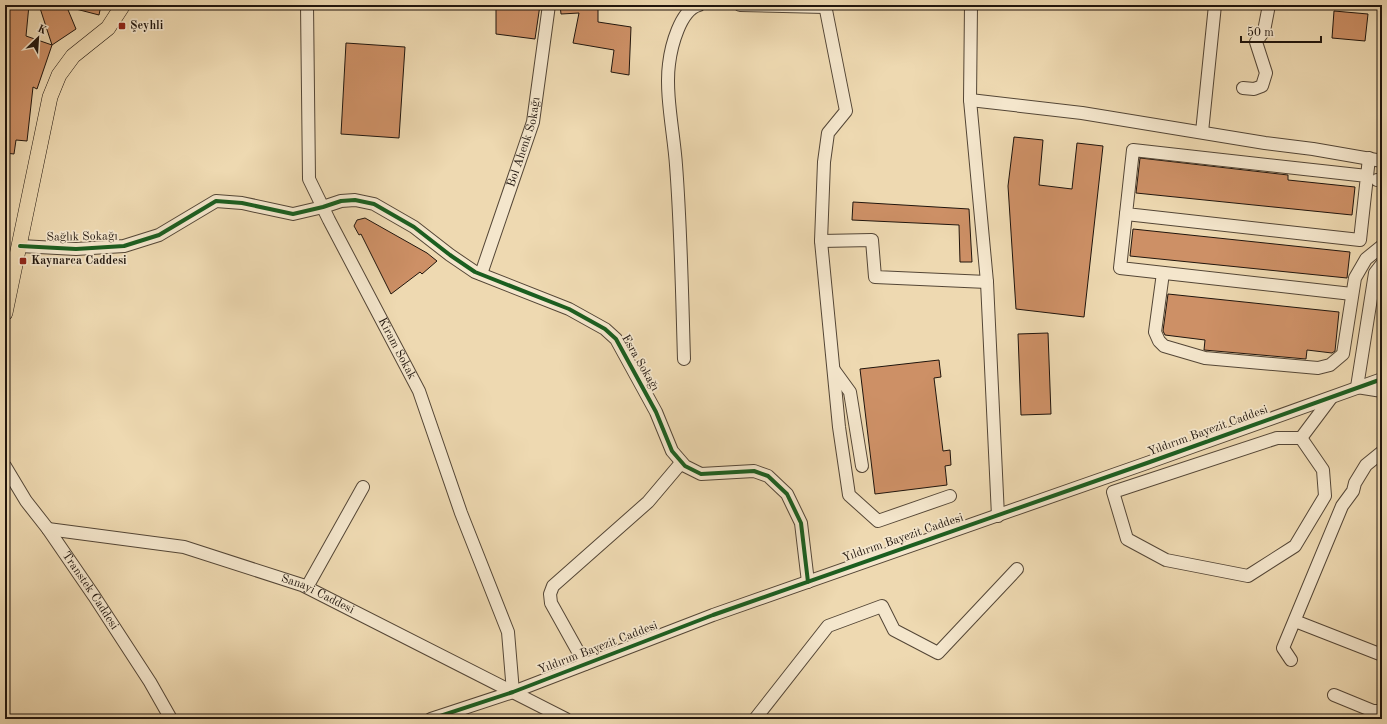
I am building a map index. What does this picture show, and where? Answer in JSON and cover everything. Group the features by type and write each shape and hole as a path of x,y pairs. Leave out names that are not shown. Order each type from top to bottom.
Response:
{"main road":[{"path":"5,313 50,97 59,75 73,56 108,28 123,5"}],"street":[{"name":"Kiram Sokak","path":"307,5 310,179 323,207 419,391 461,513 508,632 513,692"},
{"name":"Bol Ahenk Sokağı","path":"481,274 533,122 549,5"},
{"path":"684,359 676,165 668,72 670,54 683,19 690,9 699,5"},
{"path":"740,5 825,6 846,111 828,133 824,162 821,241 839,427 850,495 878,521 950,496"},
{"path":"971,5 970,100 987,282 998,516"},
{"path":"1202,132 1215,5"},
{"path":"1243,88 1254,89 1262,86 1266,73 1256,42 1264,31 1269,5"},
{"path":"970,100 1082,113 1382,161"},
{"path":"1352,294 1120,268 1133,150 1375,179"},
{"path":"1126,214 1360,240 1375,179 1369,158"},
{"name":"Esra Sokağı","path":"323,207 340,201 355,200 374,204 414,227 450,256 481,274 569,309 605,329 616,339 656,412 672,451 681,463 691,470 701,474 754,472 768,476 787,494 801,523 808,582"},
{"name":"Sağlık Sokağı","path":"20,246 76,249 124,246 159,235 216,201 242,203 293,214 323,207"},
{"path":"821,241 872,240 875,277 987,282"},
{"path":"1163,273 1155,332 1156,337 1164,346 1205,358 1312,368 1330,365 1341,357 1344,351 1355,278 1362,265 1382,246"},
{"path":"1381,267 1375,273 1357,387 1382,391"},
{"path":"833,369 850,392 862,466"},
{"name":"Yıldırım Bayezit Caddesi","path":"431,719 513,692 713,615 998,516 1382,379"},
{"path":"1301,438 1331,398"},
{"path":"1277,438 1301,438 1323,470 1325,496 1296,546 1248,576 1166,560 1127,539 1113,492 1277,438"},
{"path":"1291,660 1283,648 1342,506 1353,491 1355,483 1366,465 1382,452"},
{"path":"585,664 551,603 551,590 559,580 648,502 681,463"},
{"name":"Transtek Caddesi","path":"5,466 26,501 48,528 146,675 171,719"},
{"path":"5,486 26,501"},
{"path":"307,587 363,486"},
{"name":"Sanayi Caddesi","path":"48,528 184,547 307,587 566,719"},
{"path":"756,719 828,626 882,606 894,630 938,653 1017,569"},
{"path":"1295,621 1382,655"},
{"path":"1334,695 1374,711 1382,711"}],"building":[{"path":"5,5 29,5 26,36 52,45 37,89 33,87 27,141 16,140 14,154 5,153"},
{"path":"39,5 66,5 76,29 52,45"},
{"path":"72,5 101,5 99,15 72,8"},
{"path":"496,5 540,5 535,39 496,34"},
{"path":"560,5 598,5 598,22 631,27 629,75 611,72 614,50 573,43 579,13 561,14"},
{"path":"1334,11 1368,14 1365,41 1332,38"},
{"path":"346,43 405,47 399,138 341,134"},
{"path":"1014,137 1043,140 1039,185 1072,189 1077,143 1103,146 1084,317 1016,309 1008,186"},
{"path":"1140,158 1288,175 1288,180 1355,187 1352,215 1136,193"},
{"path":"853,202 969,209 972,262 960,262 959,225 852,220"},
{"path":"365,218 427,253 437,261 422,274 420,272 391,294 361,234 359,235 354,226 357,220"},
{"path":"1133,229 1350,252 1347,278 1130,256"},
{"path":"1168,294 1339,312 1335,351 1332,353 1307,350 1306,359 1204,350 1205,340 1165,335 1163,331"},
{"path":"1048,333 1051,414 1021,415 1018,334"},
{"path":"939,360 941,377 934,378 943,451 950,450 951,465 945,466 947,485 875,494 860,369"}],"cycle path":[{"path":"20,246 76,249 124,246 159,235 216,201 242,203 293,214 341,201 355,200 374,204 414,227 475,272 569,309 605,329 616,339 656,412 672,451 685,466 701,474 754,471 768,476 787,494 801,523 808,582"},
{"path":"431,719 513,692 713,615 1382,379"}],"place":[{"name":"Şeyhli","path":"122,26"},
{"name":"Kaynarca Caddesi","path":"23,261"}]}
